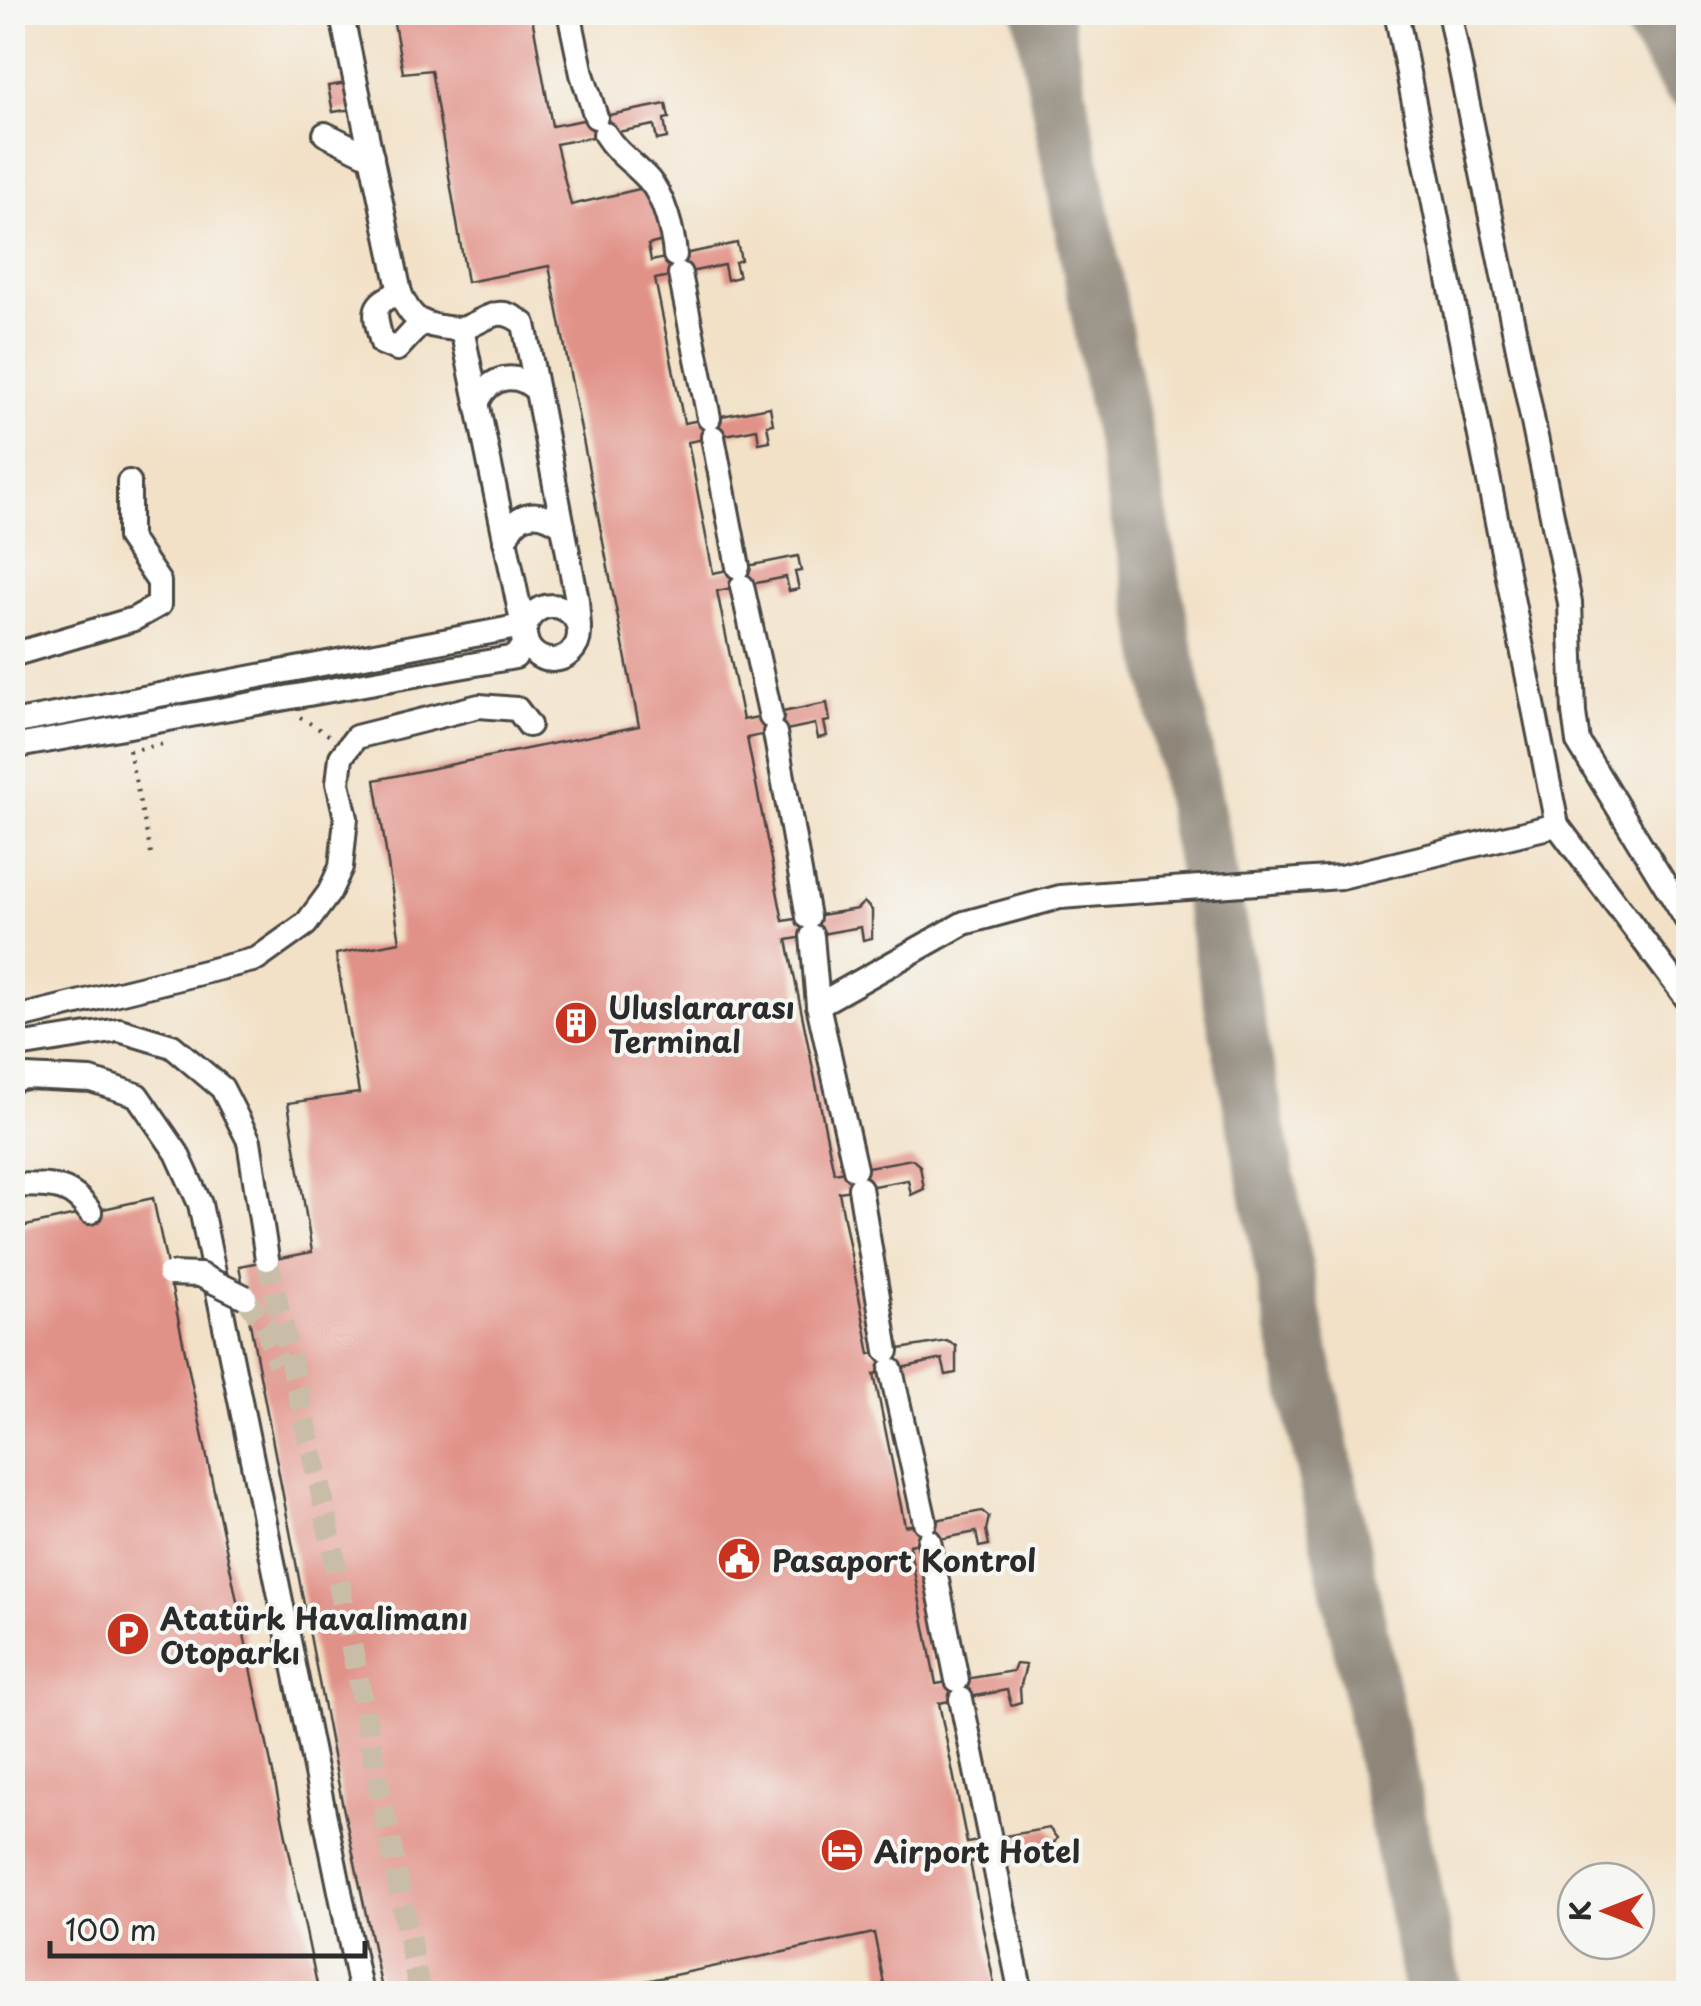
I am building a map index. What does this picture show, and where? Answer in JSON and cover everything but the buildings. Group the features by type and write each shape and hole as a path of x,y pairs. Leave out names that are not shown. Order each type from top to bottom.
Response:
{"lane":[{"path":"342,12 400,293 407,310 420,324 462,329 492,314 518,318 524,324 577,600 576,645 563,658 545,659 526,641 462,329"},
{"path":"569,12 582,74 600,125 618,154 653,185 674,242 773,725 810,926 818,1005 858,1178 889,1360 1021,1994"},
{"path":"1396,12 1557,825 1688,1000"},
{"path":"1449,12 1570,602 1578,742 1688,922"},
{"path":"324,128 370,148"},
{"path":"400,293 377,306 375,315 382,342 396,349 420,324"},
{"path":"478,401 492,382 504,378 529,383 537,391"},
{"path":"12,655 134,619 159,605 159,582 130,538 130,482"},
{"path":"505,542 514,522 530,513 540,513 563,526"},
{"path":"12,746 28,728 515,657 526,641 527,624 537,610 545,607 562,608 576,619 578,627"},
{"path":"12,1019 257,959 306,924 329,893 341,867 346,818 338,783 341,757 356,737 479,706 517,709 529,725"},
{"path":"818,1005 964,922 1060,897 1341,877 1557,825"},
{"path":"12,1048 119,1030 172,1046 222,1088 249,1141 267,1259"},
{"path":"12,1080 90,1080 137,1094 177,1152 200,1204 362,1994"},
{"path":"12,1185 55,1186 78,1195 90,1212"},
{"path":"169,1274 200,1274 245,1298"}],"path":[{"path":"300,717 348,748"},
{"path":"151,854 130,751 186,740"}],"taxiway":[{"path":"1042,12 1289,1296 1434,1994"},
{"path":"1647,12 1688,80"}],"tunnel":[{"path":"267,1259 320,1486 420,1994"},
{"path":"245,1297 265,1324 278,1364"}],"place":[{"name":"Uluslararası Terminal","path":"576,1023"},
{"name":"Pasaport Kontrol","path":"739,1559"},
{"name":"Atatürk Havalimanı Otoparkı","path":"128,1634"},
{"name":"Airport Hotel","path":"842,1850"}]}
